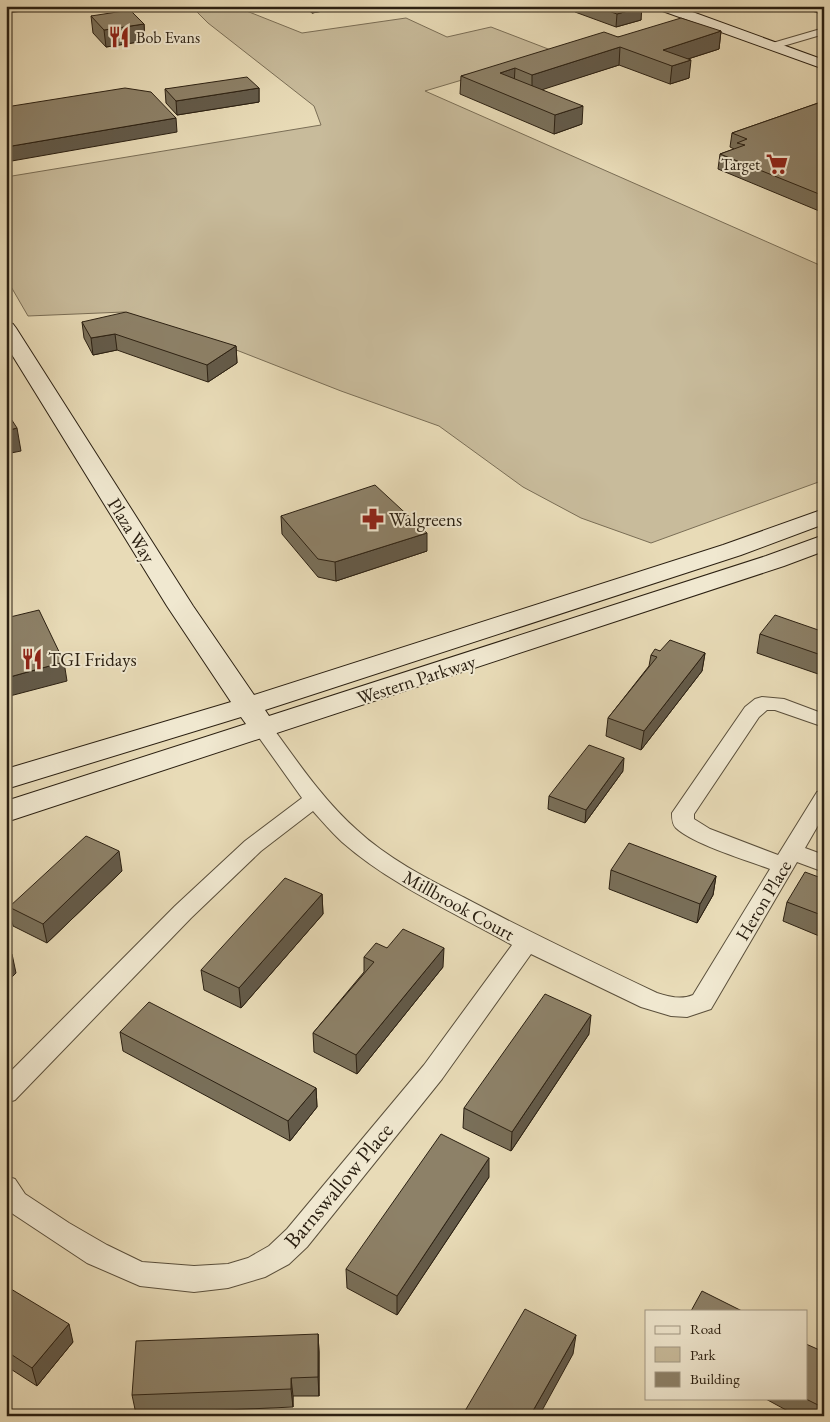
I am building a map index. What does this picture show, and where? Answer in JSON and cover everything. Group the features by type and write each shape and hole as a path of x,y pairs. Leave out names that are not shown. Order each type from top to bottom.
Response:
{"highway":[{"path":"6,9 24,6"}],"main road":[{"path":"662,6 824,65"},
{"name":"Plaza Way","path":"6,328 180,606 255,718"},
{"name":"Western Parkway","path":"6,812 255,718 824,516"},
{"name":"Western Parkway","path":"6,779 255,718 775,561 824,542"}],"street":[{"path":"773,46 824,31"},
{"path":"824,721 777,704 762,703 752,712 683,812 683,822 702,834 787,858 824,864"},
{"name":"Millbrook Court","path":"255,718 314,799 348,836 379,859 416,882 527,942 649,1000 672,1007 687,1008 702,1002"},
{"name":"Heron Place","path":"702,1002 824,798"},
{"path":"6,1094 183,912 253,846 314,799"},
{"name":"Barnswallow Place","path":"6,1187 16,1202 59,1231 97,1254 140,1274 194,1279 228,1276 254,1268 279,1255 297,1238 433,1072 527,942"}],"green space":[{"path":"191,6 234,6 302,33 406,18 447,37 491,27 556,52 425,91 824,267 824,480 651,543 581,518 523,487 439,426 341,391 221,344 124,312 28,316 6,278 6,177 321,125 314,106 208,23"}],"building":[{"path":"594,6 640,6 642,7 617,14"},
{"path":"130,10 144,24 104,30 91,16"},
{"path":"681,18 721,31 663,50 691,60 672,66 620,47 532,75 515,68 500,73 583,106 555,115 461,76 604,32 618,37"},
{"path":"247,77 259,88 176,101 165,89"},
{"path":"125,88 151,92 176,118 6,147 6,107"},
{"name":"Target","path":"824,101 824,196 720,154 745,145 737,143 747,139 732,133"},
{"path":"126,312 236,346 207,365 115,334 91,338 82,322"},
{"path":"6,411 17,428 6,431"},
{"name":"Walgreens","path":"375,485 427,533 335,562 318,559 281,516"},
{"name":"TGI Fridays","path":"39,610 64,662 6,678 6,618"},
{"path":"775,615 824,632 824,656 760,634"},
{"path":"670,640 705,653 644,731 608,718 657,657 651,655 655,649 660,651"},
{"path":"589,745 624,758 586,810 549,796"},
{"path":"86,836 119,851 43,924 9,907"},
{"path":"629,843 716,876 700,904 611,870"},
{"path":"805,872 824,879 824,916 787,902"},
{"path":"285,878 322,894 239,988 201,970"},
{"path":"403,929 444,948 356,1055 313,1033 374,962 364,957 376,943 387,948"},
{"path":"6,951 12,954 6,959"},
{"path":"545,994 591,1015 512,1132 464,1108"},
{"path":"149,1002 316,1088 288,1121 120,1032"},
{"path":"441,1134 489,1158 397,1296 346,1269"},
{"path":"6,1286 69,1324 32,1368 6,1351"},
{"path":"702,1291 740,1310 692,1310"},
{"path":"525,1309 576,1335 530,1416 462,1416"},
{"path":"318,1334 318,1377 291,1378 291,1389 132,1395 136,1341"},
{"path":"808,1345 824,1352 824,1408 808,1400"}],"place":[{"name":"Bob Evans","path":"119,37"},
{"name":"Target","path":"777,164"},
{"name":"Walgreens","path":"373,519"},
{"name":"TGI Fridays","path":"32,659"}]}
